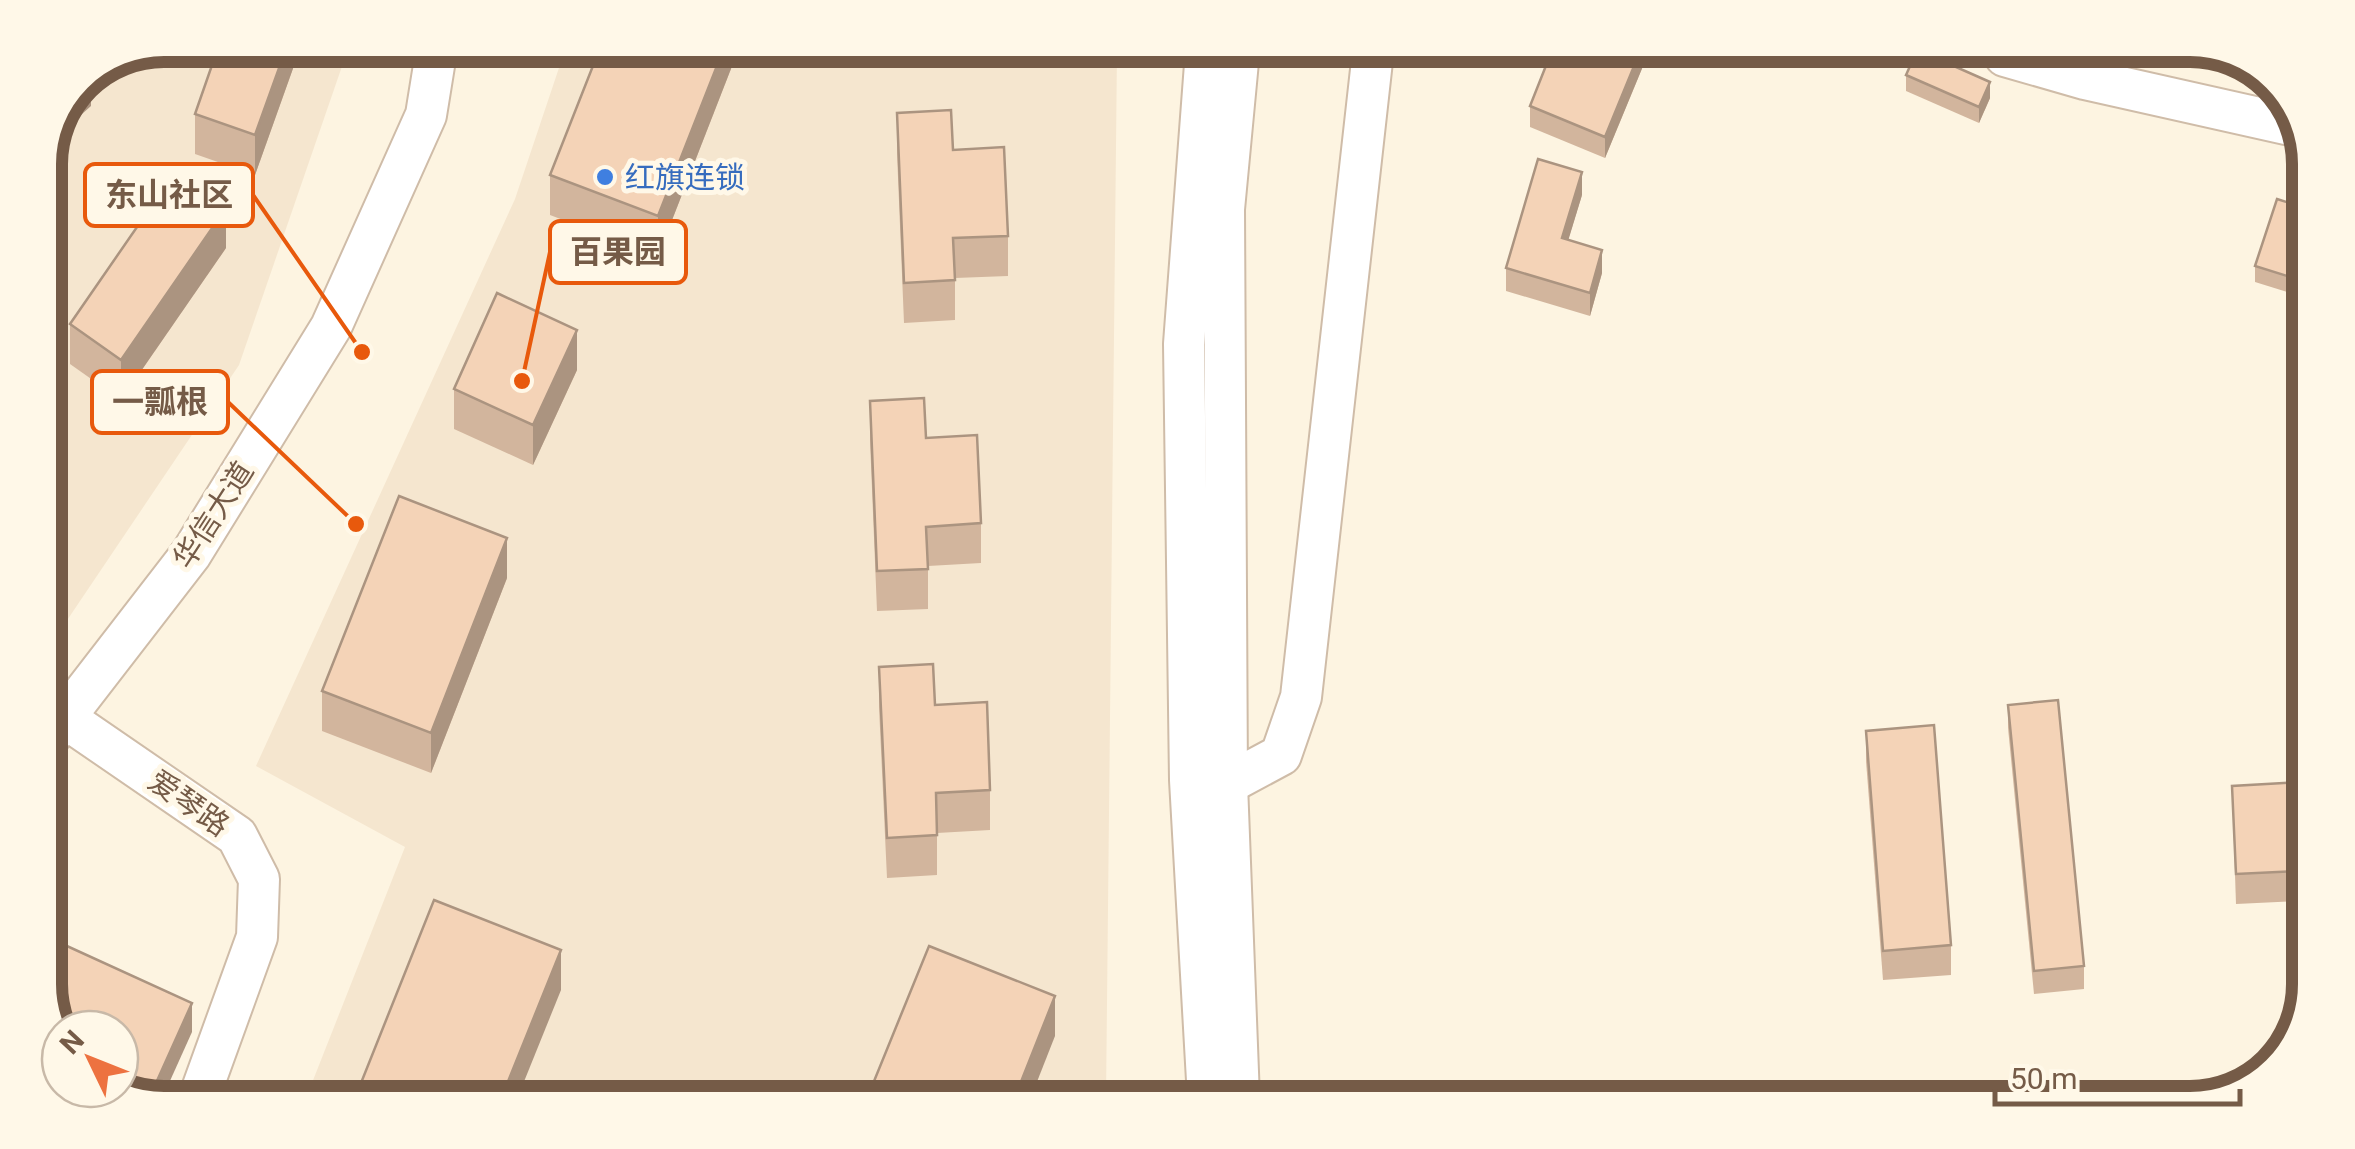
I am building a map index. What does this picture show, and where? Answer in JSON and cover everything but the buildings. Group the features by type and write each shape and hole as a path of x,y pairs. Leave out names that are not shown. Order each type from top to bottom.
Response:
{"street":[{"name":"华信大道","path":"63,721 191,554 331,327 426,114 434,62"},
{"path":"1205,62 1184,344 1190,780 1207,1086"},
{"path":"1238,62 1224,209 1227,784 1239,1086"},
{"path":"1227,784 1281,754 1300,697 1372,62"},
{"path":"2025,62 2283,123"},
{"name":"爱琴路","path":"63,736 237,836 260,879 257,937 204,1086"}],"shaded area":[{"path":"343,62 239,365 63,626 63,158 70,126 92,92 126,70 145,64"},
{"path":"561,62 1117,62 1106,1086 311,1086 405,847 256,766 515,199"}],"place":[{"name":"红旗连锁","path":"605,177"},
{"name":"东山社区","path":"362,352"},
{"name":"百果园","path":"522,381"},
{"name":"一瓢根","path":"356,524"}]}
